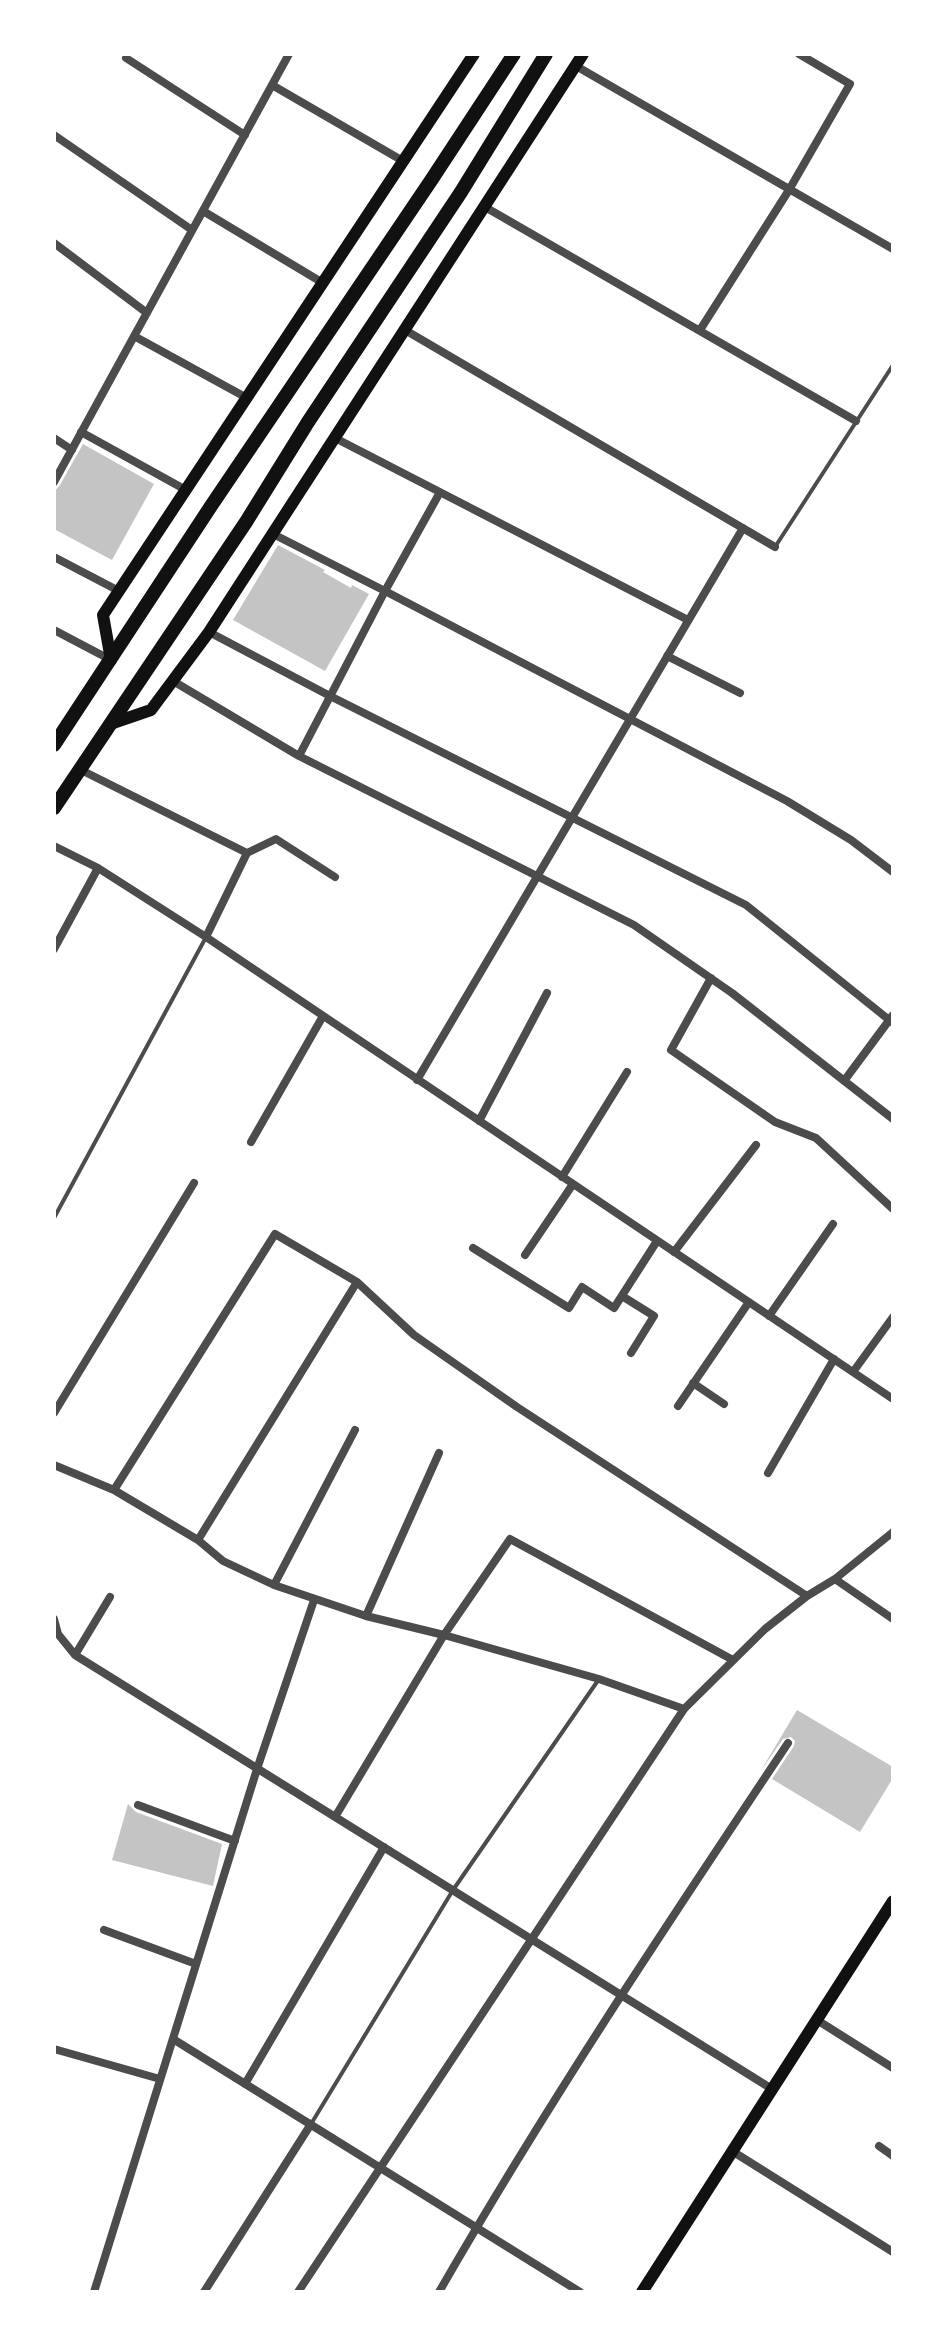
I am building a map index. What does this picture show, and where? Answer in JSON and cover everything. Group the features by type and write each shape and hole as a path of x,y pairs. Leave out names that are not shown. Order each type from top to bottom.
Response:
{"main road":[{"path":"111,660 103,615 474,54"},
{"path":"54,745 514,54"},
{"path":"54,808 437,230 546,54"},
{"path":"113,723 151,710 209,632 583,54"},
{"path":"646,2291 893,1901"}],"street":[{"path":"54,482 289,54"},
{"path":"700,330 789,190 850,84 799,54"},
{"path":"126,58 245,135"},
{"path":"576,66 893,249"},
{"path":"272,85 403,161"},
{"path":"54,135 192,230"},
{"path":"485,207 856,421"},
{"path":"203,211 323,283"},
{"path":"54,243 147,313"},
{"path":"405,330 775,547"},
{"path":"134,336 247,398"},
{"path":"81,432 186,490"},
{"path":"54,438 72,450"},
{"path":"335,438 688,620"},
{"path":"299,756 439,494"},
{"path":"417,1080 743,528"},
{"path":"273,534 787,801 851,840 893,872"},
{"path":"54,557 119,591"},
{"path":"54,630 111,660"},
{"path":"209,632 746,905 892,1020 844,1081"},
{"path":"667,656 740,693"},
{"path":"173,681 299,756 634,925 711,978 893,1119"},
{"path":"81,770 247,853"},
{"path":"206,937 247,853 276,839 335,877"},
{"path":"54,846 98,868 206,937 893,1399"},
{"path":"54,949 98,868"},
{"path":"711,978 671,1050 775,1122 816,1138 893,1209"},
{"path":"479,1121 547,993"},
{"path":"251,1142 323,1016"},
{"path":"562,1177 627,1072"},
{"path":"674,1252 756,1145"},
{"path":"54,1413 194,1183"},
{"path":"525,1255 573,1184"},
{"path":"769,1316 833,1224"},
{"path":"114,1490 275,1234 357,1282 414,1335 517,1407 807,1596"},
{"path":"473,1248 569,1308 582,1287 614,1308 657,1241"},
{"path":"198,1540 357,1282"},
{"path":"622,1296 654,1316 631,1353"},
{"path":"678,1406 749,1302"},
{"path":"853,1372 893,1317"},
{"path":"768,1473 834,1359"},
{"path":"693,1383 724,1404"},
{"path":"274,1585 355,1430"},
{"path":"366,1616 439,1453"},
{"path":"54,1465 114,1490 198,1540 223,1561 274,1585 366,1616 599,1679 684,1709"},
{"path":"298,2292 684,1709 765,1629 807,1596 835,1579 893,1532"},
{"path":"335,1817 444,1635 510,1539 733,1660"},
{"path":"835,1579 893,1619"},
{"path":"75,1655 110,1597"},
{"path":"94,2292 257,1769 314,1600"},
{"path":"54,1619 58,1634 75,1655 772,2089"},
{"path":"439,2292 621,1994 788,1743"},
{"path":"138,1805 235,1841"},
{"path":"245,2084 384,1847"},
{"path":"104,1930 196,1964"},
{"path":"817,2020 893,2068"},
{"path":"173,2039 580,2292"},
{"path":"54,2049 160,2079"},
{"path":"204,2292 311,2124"},
{"path":"879,2146 893,2156"},
{"path":"732,2151 893,2252"}],"lane":[{"path":"775,547 893,365"},
{"path":"54,1218 206,937"},
{"path":"311,2124 453,1890 599,1679"}],"building":[{"path":"83,444 154,484 112,560 54,529 54,492"},
{"path":"278,545 351,588 352,585 369,594 325,671 233,620"},
{"path":"797,1710 893,1767 893,1778 860,1832 772,1779 794,1746 795,1741 791,1737 783,1739 760,1772"},
{"path":"128,1804 136,1812 222,1844 213,1886 112,1860"}]}
